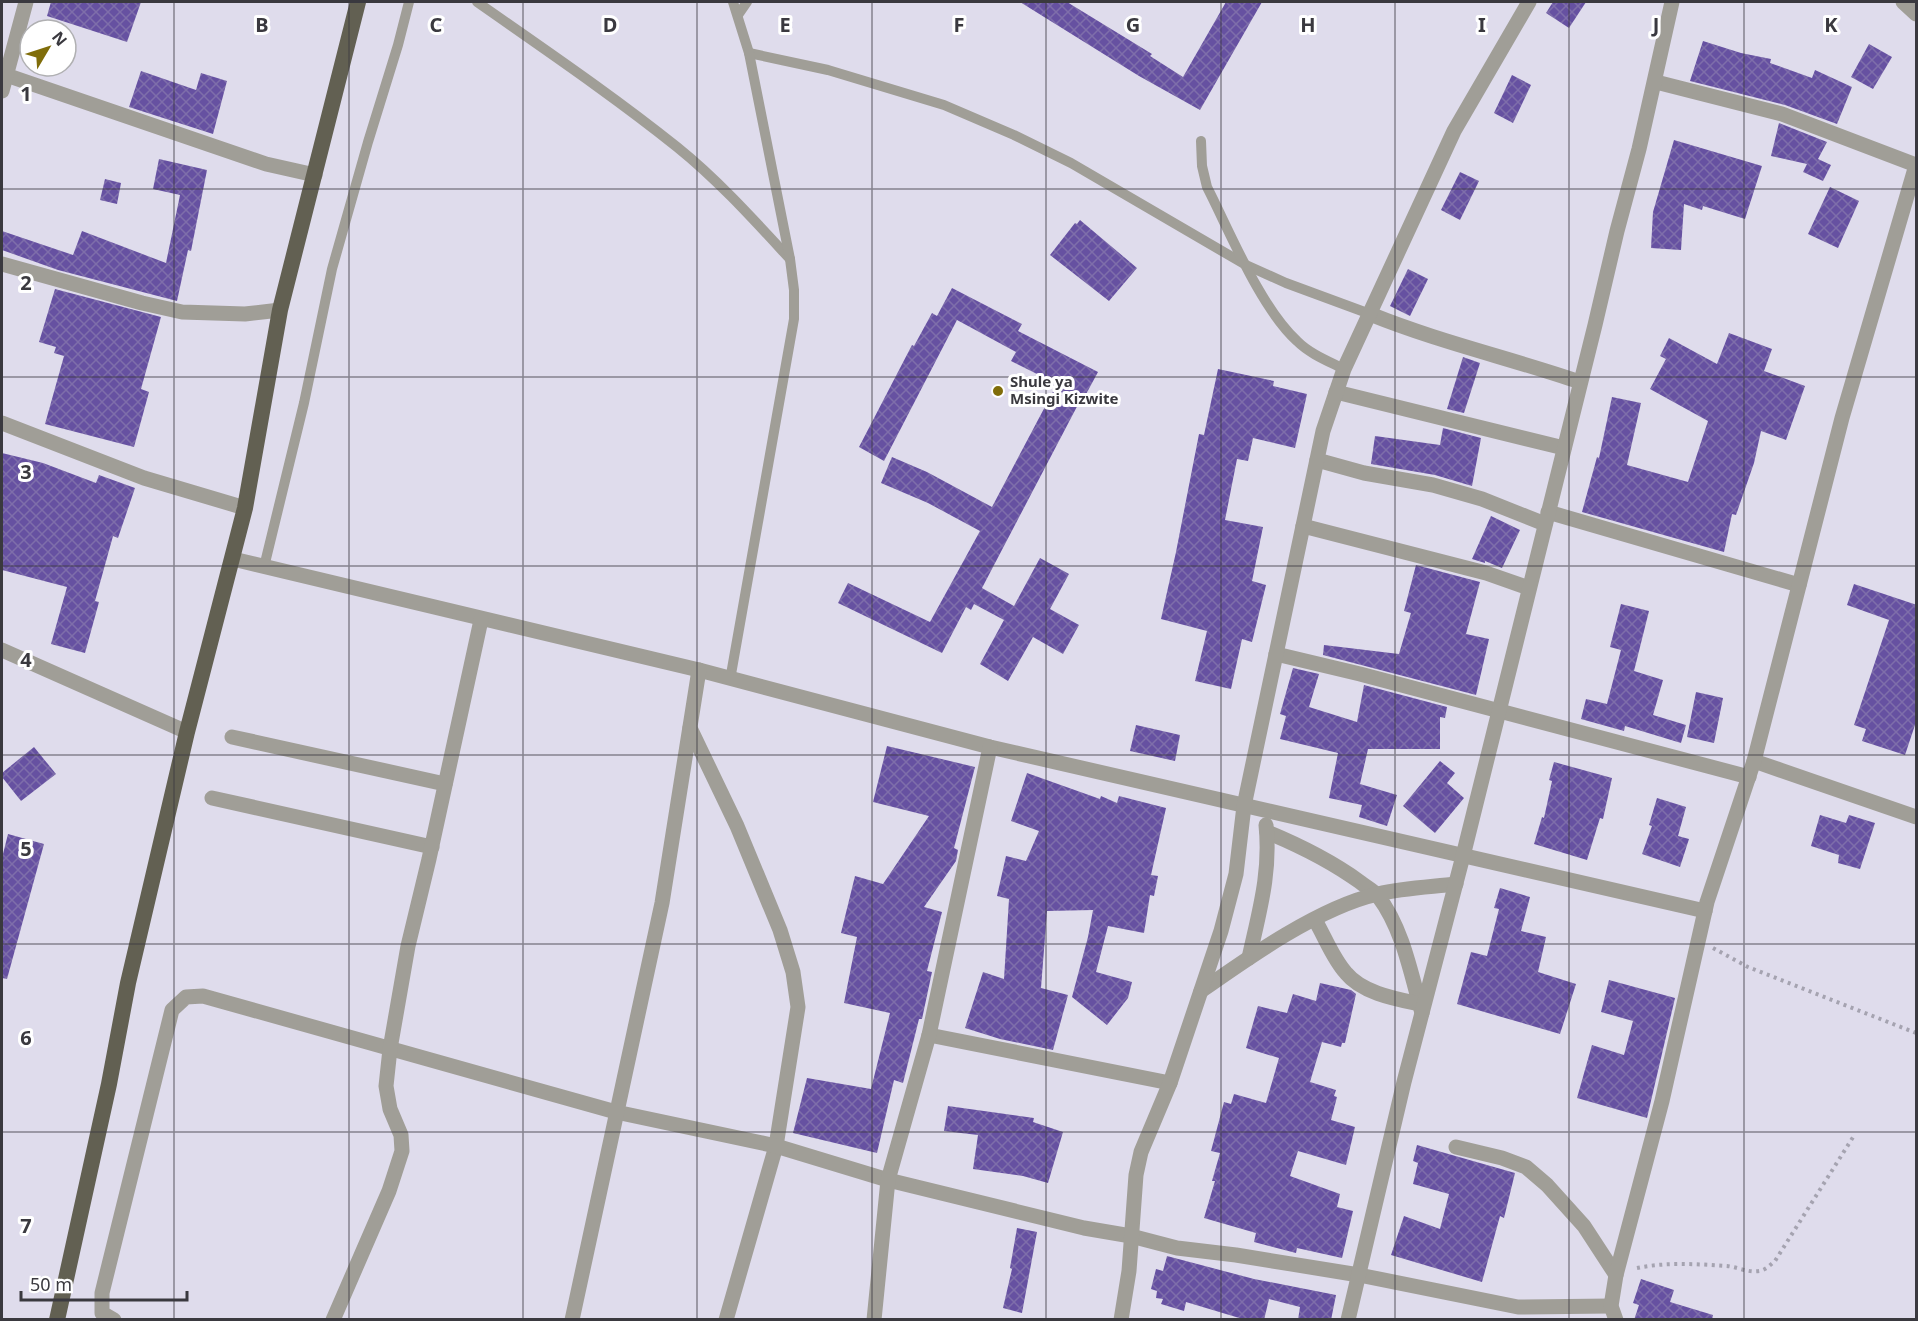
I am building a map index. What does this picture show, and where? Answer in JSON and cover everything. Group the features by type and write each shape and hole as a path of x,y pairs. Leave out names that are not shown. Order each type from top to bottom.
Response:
{"highway":[{"path":"57,1320 109,1084 128,983 187,732 233,560 280,310 358,2"}],"street":[{"path":"2,91 26,2"},
{"path":"1121,1320 1129,1270 1136,1175 1141,1152 1170,1083 1221,932 1236,873 1244,806 1323,431 1344,369 1454,131 1529,2"},
{"path":"1348,1320 1421,1008 1463,856 1656,82 1672,2"},
{"path":"1903,2 1917,14"},
{"path":"2,26 17,32"},
{"path":"6,75 266,164 315,175"},
{"path":"114,1320 102,1313 102,1293 172,1010 186,997 203,996 616,1112 776,1146 888,1180 1084,1228 1131,1236 1177,1248 1359,1275 1502,1312 1518,1307 1613,1313 1617,1270 1662,1101 1705,911 1755,761 1842,418 1916,165 1782,114 1656,82"},
{"path":"2,264 182,312 245,314 280,310"},
{"path":"1370,314 1424,335 1525,363 1580,382"},
{"path":"1336,392 1564,448"},
{"path":"2,423 144,478 244,508"},
{"path":"1317,460 1364,473 1433,485 1799,585"},
{"path":"1303,526 1485,573 1529,588"},
{"path":"233,560 699,670 990,747 1705,911"},
{"path":"333,1320 389,1191 402,1151 401,1135 390,1108 386,1086 390,1049 408,946 481,620"},
{"path":"2,650 187,732"},
{"path":"1276,654 1749,777"},
{"path":"572,1320 662,903 699,670"},
{"path":"690,728 758,873 793,972 798,1007 776,1146 726,1320"},
{"path":"232,737 445,784"},
{"path":"874,1320 888,1180 929,1035 990,747"},
{"path":"1755,761 1917,817"},
{"path":"212,798 432,847"},
{"path":"1249,958 1268,873 1265,810"},
{"path":"1267,832 1308,849 1377,894 1390,916 1404,952 1421,1008"},
{"path":"1201,991 1249,958 1341,907 1377,894 1456,884"},
{"path":"1315,920 1346,973 1355,981 1421,1008"},
{"path":"929,1035 1170,1083"},
{"path":"1456,1147 1502,1158 1526,1167 1547,1185 1584,1226 1617,1270"}],"lane":[{"path":"264,567 304,403 332,269 368,142 396,56 409,2"},
{"path":"477,2 678,147 719,184 790,259"},
{"path":"730,680 794,319 794,290 790,259 748,53 733,2"},
{"path":"738,15 747,2"},
{"path":"748,53 828,70 954,109 1071,163 1246,265 1286,283 1370,314"},
{"path":"1201,141 1202,166 1207,187 1271,310 1296,341 1314,354 1344,369"}],"path":[{"path":"1699,941 1748,967 1917,1033"},
{"path":"1617,1270 1655,1264 1730,1266 1753,1271 1767,1269 1775,1261 1855,1134"}],"building":[{"path":"51,2 141,2 127,42 78,26 78,18 47,16"},
{"path":"1020,2 1067,2 1152,54 1150,56 1183,77 1226,2 1262,2 1200,110 1139,76"},
{"path":"1553,2 1586,2 1569,28 1546,13"},
{"path":"1703,41 1741,53 1771,59 1770,63 1812,78 1815,70 1852,87 1837,124 1785,105 1690,81"},
{"path":"1869,44 1892,57 1873,89 1851,77"},
{"path":"141,71 196,90 201,73 227,81 213,134 129,107"},
{"path":"1512,75 1531,85 1513,123 1494,113"},
{"path":"1779,123 1827,142 1818,159 1831,165 1823,181 1803,172 1807,164 1771,156"},
{"path":"1674,140 1762,166 1745,219 1703,206 1702,210 1684,204 1681,250 1651,248 1653,212"},
{"path":"159,159 207,170 191,251 188,250 177,301 58,270 2,250 2,231 73,255 82,231 166,263 180,195 153,189"},
{"path":"1460,172 1479,181 1460,220 1441,210"},
{"path":"105,179 121,183 117,204 100,200"},
{"path":"1830,187 1859,201 1838,248 1808,234"},
{"path":"1080,220 1137,268 1109,301 1050,255 1075,223 1077,224"},
{"path":"1408,269 1428,279 1410,316 1390,306"},
{"path":"952,288 1022,324 1018,331 1098,372 1084,398 1082,397 982,588 1014,606 1040,558 1069,574 1050,609 1079,625 1063,654 1033,637 1008,681 980,664 1004,620 974,604 971,610 966,607 942,653 838,603 848,583 930,622 980,531 928,503 881,483 892,457 927,472 992,507 1057,384 1011,361 1016,352 957,320 884,461 859,447 912,345 914,346 932,313 937,316"},
{"path":"55,289 161,317 141,389 149,392 134,447 45,424 64,356 54,353 56,347 39,342"},
{"path":"1729,333 1772,349 1764,371 1805,386 1786,440 1761,431 1754,463 1736,515 1732,514 1724,552 1582,512 1597,457 1599,458 1612,397 1641,403 1627,465 1688,482 1708,421 1650,389 1666,359 1660,356 1669,338 1717,364"},
{"path":"1463,357 1480,363 1464,413 1447,409"},
{"path":"1218,369 1274,381 1273,386 1307,394 1295,448 1253,438 1248,461 1237,459 1225,520 1263,527 1252,581 1266,585 1252,642 1242,639 1231,689 1195,681 1207,631 1161,619 1199,434 1204,435"},
{"path":"1443,428 1481,438 1472,486 1435,475 1371,464 1375,436 1440,445"},
{"path":"2,453 43,463 96,483 99,475 135,488 118,538 113,536 95,601 99,602 85,653 51,644 67,587 2,570"},
{"path":"1491,516 1520,530 1502,568 1485,561 1485,563 1472,559"},
{"path":"1416,565 1480,582 1466,634 1489,639 1476,695 1323,655 1324,645 1399,654 1411,613 1404,611"},
{"path":"1854,584 1917,605 1917,719 1905,755 1862,741 1866,729 1854,725 1889,620 1847,605"},
{"path":"1621,604 1649,611 1634,671 1663,680 1653,715 1686,725 1681,743 1625,726 1624,731 1581,719 1586,699 1607,704 1621,650 1610,647"},
{"path":"1293,668 1319,674 1309,707 1357,722 1364,685 1447,707 1445,718 1440,717 1440,749 1368,749 1360,784 1397,795 1387,826 1359,817 1362,805 1329,798 1338,753 1280,739 1286,716 1280,714"},
{"path":"1696,692 1723,698 1714,743 1687,737"},
{"path":"1136,725 1180,735 1175,761 1130,751"},
{"path":"887,746 975,767 954,848 958,850 956,861 924,907 942,912 927,971 932,972 922,1019 919,1019 903,1083 894,1080 877,1153 793,1133 807,1078 871,1089 890,1013 844,1003 857,937 841,933 855,876 883,884 929,816 873,802"},
{"path":"34,747 56,774 21,801 2,777 2,773"},
{"path":"1440,761 1455,773 1447,783 1464,798 1435,833 1403,806"},
{"path":"1554,762 1612,778 1603,819 1600,818 1587,860 1534,844 1542,817 1544,818"},
{"path":"1027,773 1100,799 1101,796 1117,803 1119,796 1166,808 1151,875 1158,876 1154,896 1150,895 1144,933 1108,926 1096,972 1132,982 1128,998 1107,1025 1072,997 1093,910 1047,911 1041,988 1068,995 1053,1050 1000,1039 965,1028 983,972 1004,979 1009,899 997,896 1006,856 1026,861 1039,831 1011,821"},
{"path":"1657,798 1686,807 1678,836 1689,839 1680,867 1642,854 1652,826 1649,825"},
{"path":"1820,815 1846,823 1849,815 1875,823 1860,869 1838,863 1839,855 1811,846"},
{"path":"8,834 44,844 7,979 2,978 2,858"},
{"path":"1500,888 1530,897 1521,931 1546,937 1538,972 1576,984 1560,1034 1457,1004 1471,952 1487,956 1499,909 1494,908"},
{"path":"1609,980 1675,998 1647,1118 1577,1098 1592,1045 1624,1055 1633,1021 1601,1012"},
{"path":"1320,983 1351,990 1356,994 1345,1043 1342,1043 1341,1047 1322,1042 1310,1082 1336,1090 1334,1096 1337,1097 1331,1120 1355,1127 1346,1165 1298,1151 1290,1176 1340,1194 1337,1207 1353,1211 1342,1258 1297,1248 1296,1253 1254,1242 1256,1233 1204,1218 1215,1181 1212,1181 1220,1153 1211,1151 1224,1102 1231,1104 1234,1094 1266,1103 1279,1058 1246,1048 1258,1006 1287,1013 1293,994 1316,1001"},
{"path":"948,1106 1034,1118 1033,1122 1063,1132 1048,1183 1023,1176 973,1169 978,1135 944,1131"},
{"path":"1417,1145 1515,1173 1504,1218 1500,1216 1482,1282 1391,1255 1404,1216 1440,1229 1449,1194 1413,1184 1418,1163 1413,1161"},
{"path":"1017,1228 1037,1232 1022,1313 1003,1308 1012,1269 1010,1268"},
{"path":"1167,1256 1254,1279 1336,1295 1331,1320 1298,1320 1300,1307 1269,1299 1264,1320 1246,1320 1186,1302 1184,1311 1161,1304 1163,1299 1156,1298 1157,1291 1151,1289 1156,1269 1163,1271"},
{"path":"1641,1279 1674,1290 1670,1302 1713,1315 1712,1320 1634,1320 1639,1305 1633,1303"}],"place":[{"name":"Shule ya Msingi Kizwite","path":"998,391"}]}
